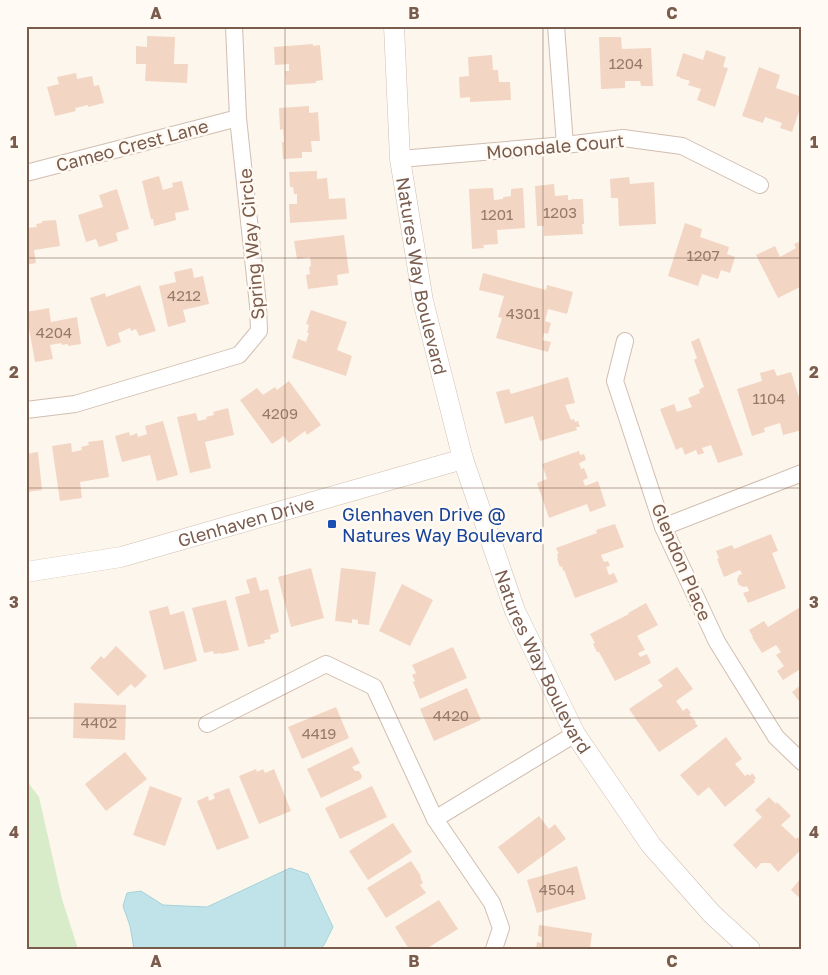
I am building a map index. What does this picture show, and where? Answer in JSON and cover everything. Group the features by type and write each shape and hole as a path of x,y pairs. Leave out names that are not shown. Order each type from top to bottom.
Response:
{"street":[{"name":"Spring Way Circle","path":"26,410 75,404 239,355 258,331 258,305 238,118 234,26"},
{"name":"Natures Way Boulevard","path":"394,26 400,159 423,301 463,459 516,611 575,734 651,845 712,914 750,949"},
{"path":"556,26 565,145"},
{"name":"Cameo Crest Lane","path":"26,173 238,118"},
{"name":"Moondale Court","path":"400,159 624,138 682,146 760,185"},
{"name":"Glendon Place","path":"625,341 615,381 663,527 717,642 776,737 802,762"},
{"name":"Glenhaven Drive","path":"26,572 120,556 463,459"},
{"path":"663,527 802,474"},
{"path":"207,724 326,664 374,687 435,819 492,903 501,928 494,949"},
{"path":"435,819 575,734"}],"green space":[{"path":"26,780 39,797 62,899 78,949 26,949"}],"water":[{"path":"290,868 308,874 333,927 320,949 134,949 130,926 123,906 127,893 141,891 163,905 207,907"}],"building":[{"path":"478,26 510,26 510,29 478,28"},
{"path":"147,36 175,37 174,64 188,64 187,83 145,81 146,64 136,64 136,46 147,47"},
{"path":"599,37 621,37 622,49 651,48 653,86 641,86 640,81 625,81 625,88 601,89"},
{"path":"313,44 313,46 320,45 323,80 316,81 316,83 286,85 285,71 289,71 289,64 275,65 274,47"},
{"path":"706,50 726,57 723,67 728,68 715,107 697,100 701,89 688,85 690,81 676,76 683,53 703,60"},
{"path":"492,55 493,70 498,70 499,82 510,82 511,100 470,102 470,97 460,98 459,77 469,76 468,57"},
{"path":"759,67 780,75 776,88 802,97 802,103 792,132 780,128 782,123 765,117 763,123 742,116"},
{"path":"76,73 77,79 92,76 94,86 99,85 104,103 75,108 76,111 55,116 47,87 59,84 57,77"},
{"path":"309,106 309,113 318,112 320,141 311,141 312,152 302,152 302,158 283,159 283,129 280,130 279,108"},
{"path":"317,171 317,179 327,178 329,199 345,198 347,219 290,223 289,204 297,204 297,194 294,194 293,187 290,187 289,172"},
{"path":"159,176 163,190 173,187 172,183 182,181 189,210 175,213 176,220 154,226 142,181"},
{"path":"629,177 630,184 654,182 656,224 619,226 618,198 611,198 610,179"},
{"path":"554,184 555,196 568,195 568,200 583,199 583,234 544,236 544,226 537,226 535,186"},
{"path":"493,188 494,200 511,196 511,189 523,188 525,228 497,230 498,244 483,245 484,248 472,249 469,189"},
{"path":"117,189 129,229 116,233 118,241 99,247 96,239 86,242 78,215 103,207 99,195"},
{"path":"56,220 60,246 34,250 36,263 26,265 26,228 37,227 36,224 42,223 42,221"},
{"path":"685,223 702,229 700,237 729,247 727,254 735,257 730,273 721,270 718,279 702,274 698,286 668,276"},
{"path":"344,235 349,273 337,275 338,285 308,289 306,275 310,274 310,257 297,259 294,241"},
{"path":"802,241 802,286 778,298 756,255 775,246 780,257 796,248 794,244"},
{"path":"192,268 194,278 203,276 209,304 183,310 186,322 168,327 159,286 176,282 174,272"},
{"path":"483,273 546,290 547,285 573,292 567,314 548,309 545,321 551,323 548,334 544,333 542,340 551,342 548,352 496,338 502,318 498,317 504,296 479,290"},
{"path":"140,285 156,331 139,336 136,329 131,331 130,328 118,333 121,342 107,347 90,298 105,293 106,297"},
{"path":"49,308 51,322 77,317 81,344 68,346 68,344 62,345 61,343 50,345 53,359 35,362 26,312"},
{"path":"311,310 347,322 337,350 352,356 346,376 292,358 298,339 306,342 309,325 306,324"},
{"path":"699,338 743,455 718,463 711,445 702,448 704,453 698,455 696,450 685,455 682,447 676,450 660,409 674,404 677,412 692,407 688,398 700,393 700,389 704,387 694,360 697,358 691,342"},
{"path":"774,369 777,376 791,372 802,407 802,430 783,435 780,423 764,428 765,432 752,436 737,389 762,381 760,373"},
{"path":"568,377 575,403 565,405 571,420 578,421 580,427 576,427 577,430 540,441 533,416 505,424 496,392 509,389 511,394"},
{"path":"289,381 321,425 307,435 305,431 289,443 284,436 272,444 240,400 257,388 263,395 275,387 277,390"},
{"path":"228,408 234,435 205,442 211,468 190,473 177,417 196,413 198,421 214,415 213,412"},
{"path":"163,421 178,475 157,481 150,455 122,462 115,436 129,432 130,436 137,433 138,437 147,434 145,426"},
{"path":"103,440 109,477 80,482 82,498 60,501 52,446 71,443 72,452 82,450 81,447 89,445 88,442"},
{"path":"579,451 580,455 584,454 586,460 579,463 581,469 584,468 588,478 583,480 585,486 598,481 606,506 590,512 587,504 549,518 537,483 547,479 542,464"},
{"path":"38,452 42,490 26,492 26,454"},
{"path":"615,524 624,547 601,555 604,562 608,561 610,566 606,567 609,575 614,573 618,582 575,598 564,570 562,566 560,567 557,559 557,554 559,554 556,548 597,533 596,530"},
{"path":"771,534 778,551 772,553 786,588 748,603 743,593 749,591 747,586 739,585 737,580 739,575 742,574 740,570 724,577 716,551 732,545 734,549"},
{"path":"311,568 324,618 291,627 278,577"},
{"path":"341,568 376,572 369,625 358,624 358,620 352,619 352,623 335,621"},
{"path":"256,577 260,591 268,589 279,632 270,635 271,639 264,640 265,643 248,647 235,597 250,593 246,580"},
{"path":"402,584 433,600 410,646 379,631"},
{"path":"226,600 239,650 221,654 214,654 213,651 204,653 192,608"},
{"path":"646,603 658,625 637,636 645,650 638,653 640,657 647,654 651,663 615,681 599,652 597,652 590,634"},
{"path":"168,606 170,615 184,611 197,661 164,670 149,611"},
{"path":"802,606 802,668 783,680 777,671 784,666 776,655 781,652 776,645 762,653 749,630 764,621 768,627"},
{"path":"116,646 147,676 135,688 131,684 118,696 90,668 101,656 104,659"},
{"path":"453,647 467,678 420,699 413,682 415,681 412,675 416,673 412,665"},
{"path":"677,667 693,689 676,701 683,711 687,708 698,726 659,752 629,709 663,686 658,680"},
{"path":"802,684 802,705 792,692"},
{"path":"467,688 481,720 434,741 420,709"},
{"path":"74,703 126,705 125,740 73,738"},
{"path":"336,707 349,738 302,759 288,727"},
{"path":"726,737 742,759 735,764 745,776 748,774 750,776 752,773 756,778 755,782 725,807 709,787 698,796 680,775"},
{"path":"352,747 360,763 352,767 355,771 359,771 362,776 361,779 321,798 307,769"},
{"path":"125,752 147,779 106,811 85,784"},
{"path":"256,769 257,772 263,769 265,773 274,769 291,811 259,824 239,776"},
{"path":"150,786 182,798 165,846 133,835"},
{"path":"372,786 387,817 340,839 325,808"},
{"path":"229,788 249,838 217,850 197,801 208,796 209,801 215,798 213,794"},
{"path":"769,797 791,816 781,825 802,842 802,849 778,872 770,863 761,863 756,869 733,845 762,817 755,810"},
{"path":"539,816 549,829 555,824 566,839 518,874 498,847"},
{"path":"393,823 412,852 368,880 349,851"},
{"path":"411,861 421,876 423,883 420,885 426,893 386,918 367,888"},
{"path":"577,866 586,899 537,913 527,880"},
{"path":"802,877 802,900 791,890"},
{"path":"439,900 458,929 426,949 409,949 395,927"},
{"path":"539,925 592,933 590,949 536,949 537,942 541,943 542,937 538,936"}],"place":[{"name":"Glenhaven Drive @ Natures Way Boulevard","path":"332,524"}]}
